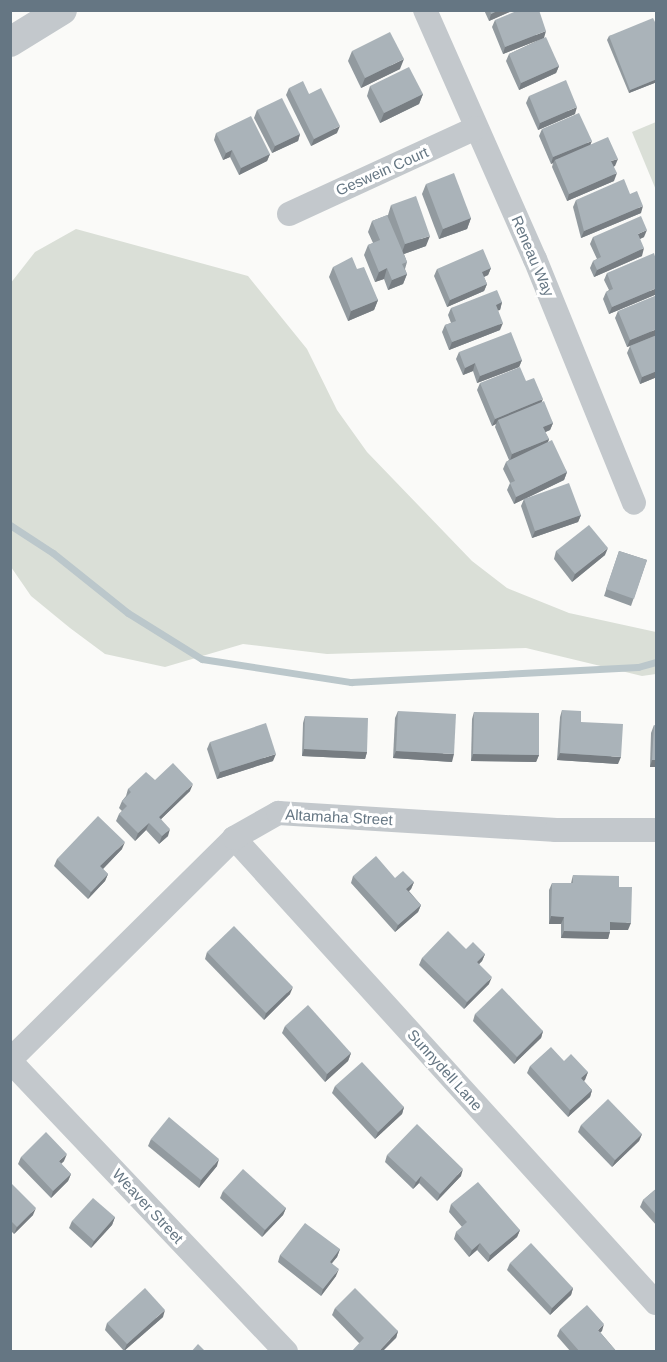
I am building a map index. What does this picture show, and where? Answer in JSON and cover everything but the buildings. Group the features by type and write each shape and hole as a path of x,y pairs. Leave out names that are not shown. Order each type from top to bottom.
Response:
{"street":[{"path":"10,42 62,10"},
{"name":"Reneau Way","path":"425,10 535,259 634,503"},
{"name":"Geswein Court","path":"289,214 476,128"},
{"name":"Altamaha Street","path":"10,1060 234,838 278,813 556,830 657,830"},
{"name":"Sunnydell Lane","path":"234,838 657,1303"},
{"name":"Weaver Street","path":"10,1060 285,1352"}],"shaded area":[{"path":"656,122 656,190 632,132"},
{"path":"76,229 248,276 307,349 337,410 367,452 472,561 507,588 569,613 656,632 656,674 642,676 526,648 327,654 243,644 165,667 105,654 70,628 31,596 11,567 10,284 35,252"}],"waterway":[{"path":"10,525 53,553 128,613 202,659 351,682 638,667 656,662"}]}
